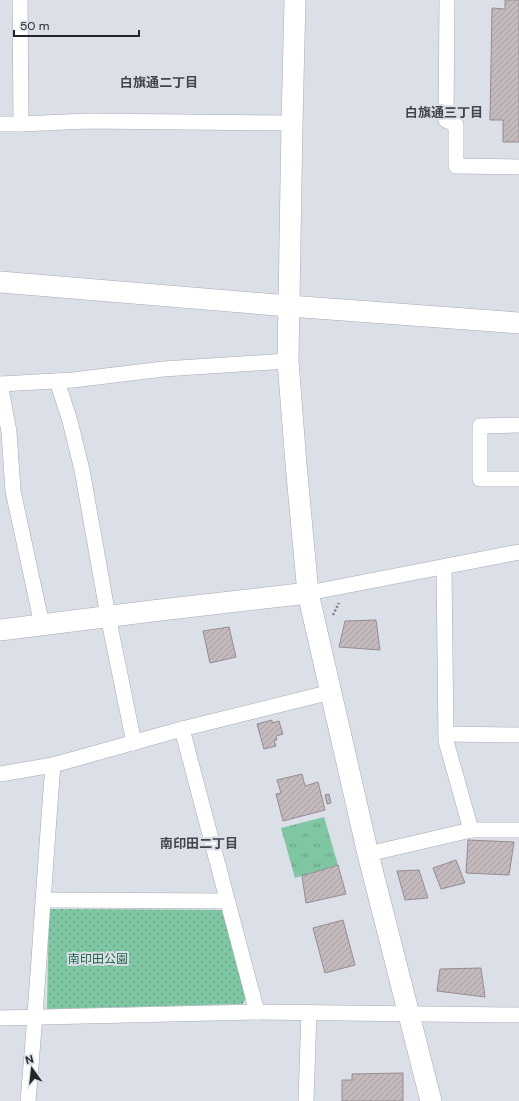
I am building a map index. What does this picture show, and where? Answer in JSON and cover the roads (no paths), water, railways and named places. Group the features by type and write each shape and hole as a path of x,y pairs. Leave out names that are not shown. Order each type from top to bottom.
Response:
{"street":[{"path":"20,0 21,124"},
{"path":"295,0 288,361 308,593 368,854 431,1101"},
{"path":"447,0 446,120 456,125 456,166 519,167"},
{"path":"0,124 88,121 292,123"},
{"path":"0,282 519,323"},
{"path":"42,625 13,491 9,432 0,384 73,380 163,369 288,361"},
{"path":"57,381 70,421 82,470 108,616 134,743"},
{"path":"519,425 480,426 480,479 519,479"},
{"path":"0,630 308,593 519,552"},
{"path":"444,567 446,740 471,830"},
{"path":"0,774 53,765 182,729 331,692"},
{"path":"182,729 257,1012"},
{"path":"446,734 519,735"},
{"path":"28,1101 36,1017 53,765"},
{"path":"368,854 471,830 519,830"},
{"path":"43,900 227,901"},
{"path":"0,1018 257,1012 519,1015"},
{"path":"306,1101 308,1012"}],"district":[{"name":"白旗通二丁目","path":"159,82"},
{"name":"白旗通三丁目","path":"444,112"},
{"name":"南印田二丁目","path":"199,843"}],"park label":[{"name":"南印田公園","path":"98,959"}]}
